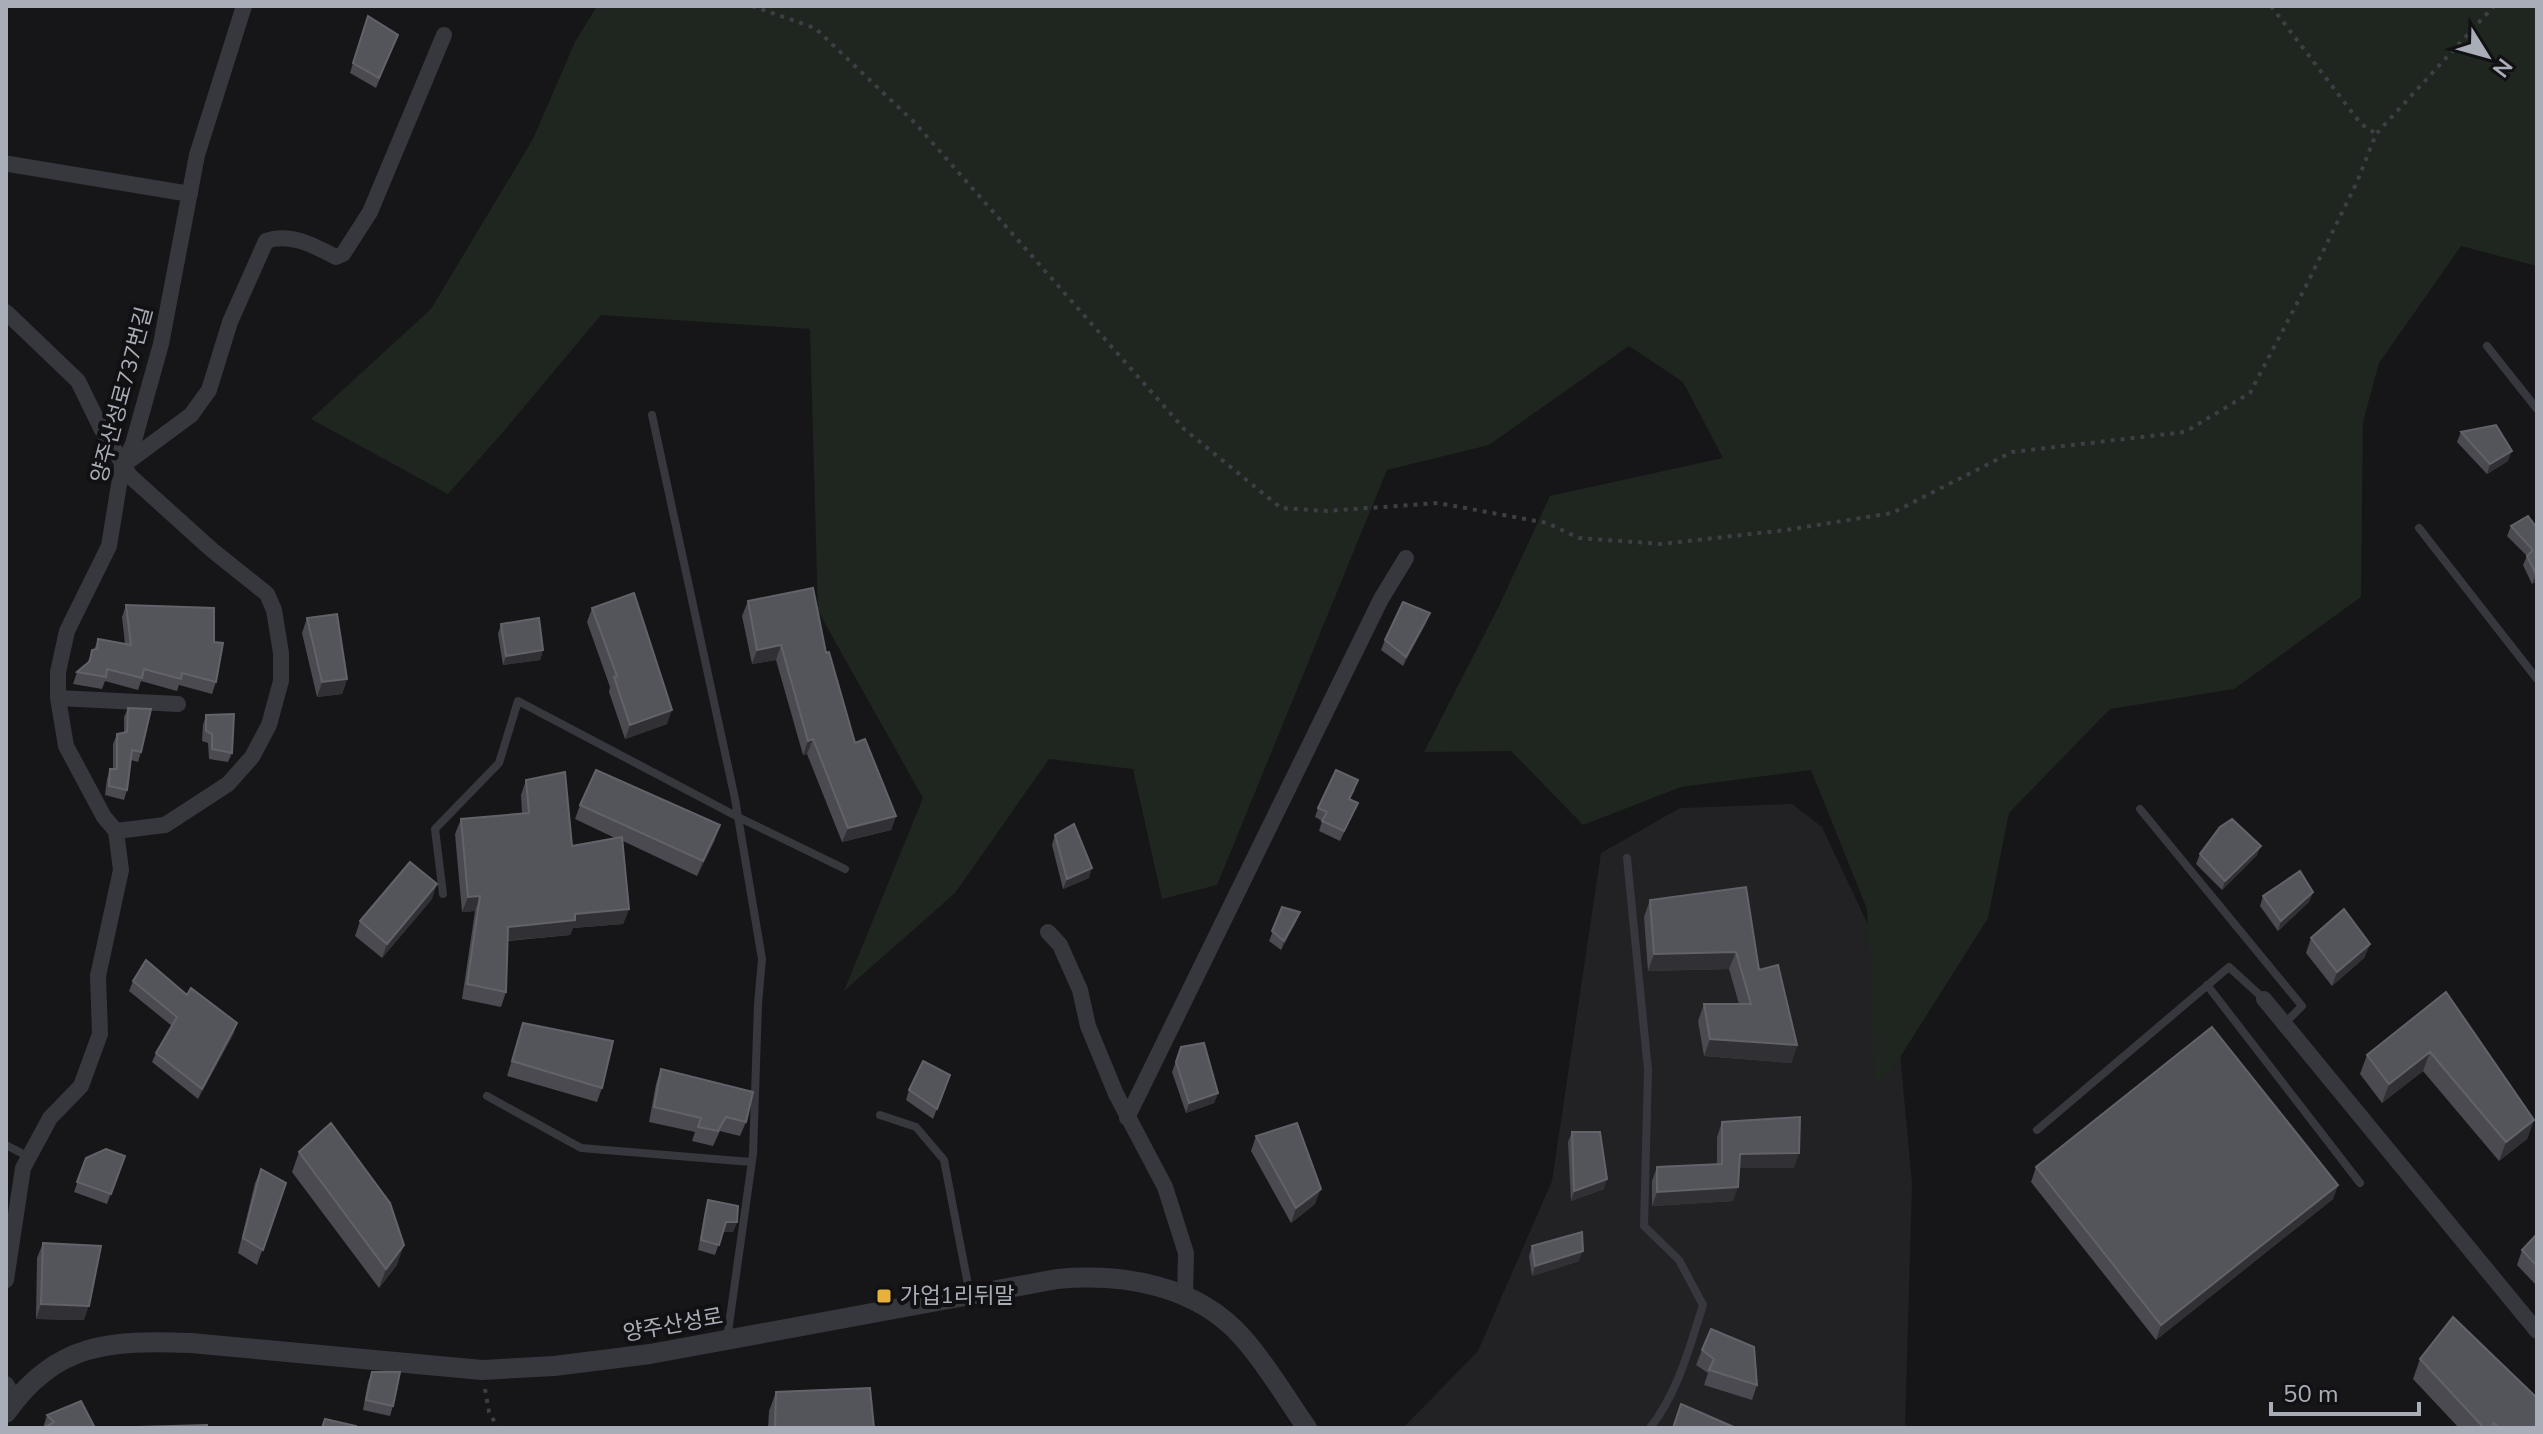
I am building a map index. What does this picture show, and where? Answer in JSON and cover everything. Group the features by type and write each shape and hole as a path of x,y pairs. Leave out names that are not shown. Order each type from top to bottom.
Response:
{"street":[{"name":"양주산성로737번길","path":"6,1280 23,1168 50,1118 81,1086 100,1034 98,976 121,870 116,831 104,817 66,746 58,698 58,672 67,631 109,546 122,466 133,444 161,344 197,155 244,6"},
{"path":"122,466 191,415 209,390 230,322 266,241 277,237 308,242 336,257 343,254 370,212 444,35"},
{"path":"9,164 190,194"},
{"path":"6,312 78,381 122,466 212,550 267,594 274,610 281,653 281,681 269,725 252,757 228,784 165,825 116,831"},
{"path":"144,406 149,423 172,430"},
{"path":"1127,1118 1381,599 1406,558"},
{"path":"58,698 178,704"},
{"path":"1048,932 1060,945 1080,990 1088,1026 1127,1118 1165,1187 1186,1253 1185,1296"},
{"path":"2264,999 2537,1331"},
{"name":"양주산성로","path":"9,1399 72,1354 109,1345 155,1341 240,1346 482,1370 568,1365 650,1354 1079,1277 1139,1281 1185,1296 1209,1308 1243,1338 1307,1428"}],"lane":[{"path":"2487,346 2537,409"},
{"path":"652,415 738,817 762,959 751,1162 727,1340"},
{"path":"2419,528 2537,679"},
{"path":"443,894 435,829 499,763 518,701 738,817 845,869"},
{"path":"2140,809 2302,1006 2284,1024"},
{"path":"1627,858 1648,1070 1644,1226 1679,1260 1703,1305 1667,1405 1650,1428"},
{"path":"2037,1130 2229,967 2264,999"},
{"path":"2207,985 2360,1183"},
{"path":"487,1096 581,1148 751,1162"},
{"path":"880,1115 916,1127 944,1160 970,1295"},
{"path":"6,1145 29,1157"}],"path":[{"path":"752,6 815,28 915,123 1184,429 1281,508 1327,511 1438,503 1547,523 1579,538 1661,544 1786,530 1892,513 2012,452 2185,432 2250,393 2357,182 2376,134 2494,6"},
{"path":"2271,6 2361,124 2376,134"},
{"path":"482,1370 489,1412 498,1428"}],"shaded area":[{"path":"597,6 2537,6 2537,266 2461,246 2379,363 2363,422 2361,597 2234,689 2110,709 2009,813 1988,918 1892,1070 1875,1083 1867,909 1811,770 1681,787 1583,825 1511,751 1424,752 1500,604 1550,496 1723,458 1683,382 1629,346 1489,445 1387,470 1217,885 1162,899 1133,769 1049,759 955,893 844,991 923,798 818,611 810,329 601,315 448,494 311,419 431,309 533,139 575,42"},
{"path":"1792,804 1822,827 1893,978 1912,1183 1905,1428 1403,1428 1478,1351 1552,1181 1601,853 1680,808"}],"building":[{"path":"368,16 398,35 379,78 353,63"},
{"path":"2496,425 2512,451 2490,464 2461,432"},
{"path":"2528,516 2537,528 2536,574 2527,556 2533,550 2511,526"},
{"path":"813,588 826,653 829,652 855,743 865,739 896,816 848,828 813,739 808,741 781,645 757,650 748,601"},
{"path":"634,593 672,710 630,725 614,677 617,676 592,608"},
{"path":"1403,602 1430,613 1406,657 1385,640"},
{"path":"126,605 214,608 214,642 223,643 216,682 182,673 181,679 144,669 142,678 107,669 106,677 77,672 90,661 92,650 97,649 98,639 131,645"},
{"path":"337,614 347,679 322,682 307,618"},
{"path":"539,618 543,650 506,656 501,624"},
{"path":"128,708 151,709 141,752 132,750 127,790 109,786 110,769 117,769 117,734 127,732"},
{"path":"234,714 232,753 212,749 212,734 206,731 206,715"},
{"path":"596,770 720,825 703,861 580,805"},
{"path":"1336,770 1358,780 1349,799 1358,803 1344,831 1322,821 1327,812 1318,808"},
{"path":"565,772 572,846 622,837 629,909 575,914 575,920 508,927 506,992 467,984 480,896 468,897 461,819 529,813 526,780"},
{"path":"2232,819 2261,846 2225,881 2200,854 2220,827"},
{"path":"1074,824 1092,868 1067,879 1055,835"},
{"path":"410,862 437,884 387,944 360,921"},
{"path":"2300,871 2313,892 2281,921 2263,896"},
{"path":"1746,887 1759,970 1778,965 1797,1045 1710,1039 1704,1004 1751,1004 1736,952 1654,954 1650,900"},
{"path":"1282,907 1300,912 1284,941 1272,931"},
{"path":"2344,909 2370,944 2337,972 2311,938"},
{"path":"146,960 187,995 191,988 237,1023 202,1089 156,1053 177,1017 133,981"},
{"path":"2446,992 2534,1120 2506,1142 2430,1052 2389,1084 2367,1055"},
{"path":"523,1023 613,1041 602,1088 512,1061"},
{"path":"2212,1027 2338,1185 2161,1325 2036,1167"},
{"path":"1204,1043 1218,1093 1189,1103 1176,1062 1181,1047"},
{"path":"923,1061 950,1075 937,1109 909,1090"},
{"path":"661,1069 753,1092 746,1122 726,1117 718,1131 698,1127 701,1118 654,1107"},
{"path":"1800,1117 1799,1153 1740,1154 1738,1187 1657,1192 1657,1167 1722,1164 1722,1122"},
{"path":"331,1123 390,1203 404,1245 386,1269 299,1152"},
{"path":"1297,1123 1321,1189 1296,1208 1256,1136"},
{"path":"1572,1132 1600,1132 1607,1179 1574,1191"},
{"path":"106,1149 125,1156 111,1194 77,1182 86,1158"},
{"path":"261,1169 286,1183 263,1250 243,1238"},
{"path":"708,1200 738,1206 737,1222 726,1222 719,1245 701,1240"},
{"path":"1582,1232 1583,1251 1535,1266 1532,1246"},
{"path":"2537,1234 2537,1266 2522,1250"},
{"path":"43,1243 101,1246 89,1306 41,1304"},
{"path":"2453,1317 2537,1398 2537,1428 2499,1428 2494,1423 2492,1428 2484,1428 2420,1359"},
{"path":"1711,1329 1754,1347 1757,1385 1709,1370 1714,1359 1702,1350"},
{"path":"372,1372 400,1372 393,1406 366,1400"},
{"path":"870,1388 874,1428 775,1428 776,1392"},
{"path":"81,1401 95,1428 44,1428 54,1422 47,1415"},
{"path":"1681,1404 1736,1428 1673,1428"},
{"path":"325,1419 356,1426 356,1428 322,1428"},
{"path":"207,1425 207,1428 140,1428 140,1427"}],"place":[{"name":"가업1리뒤말","path":"884,1296"}]}
